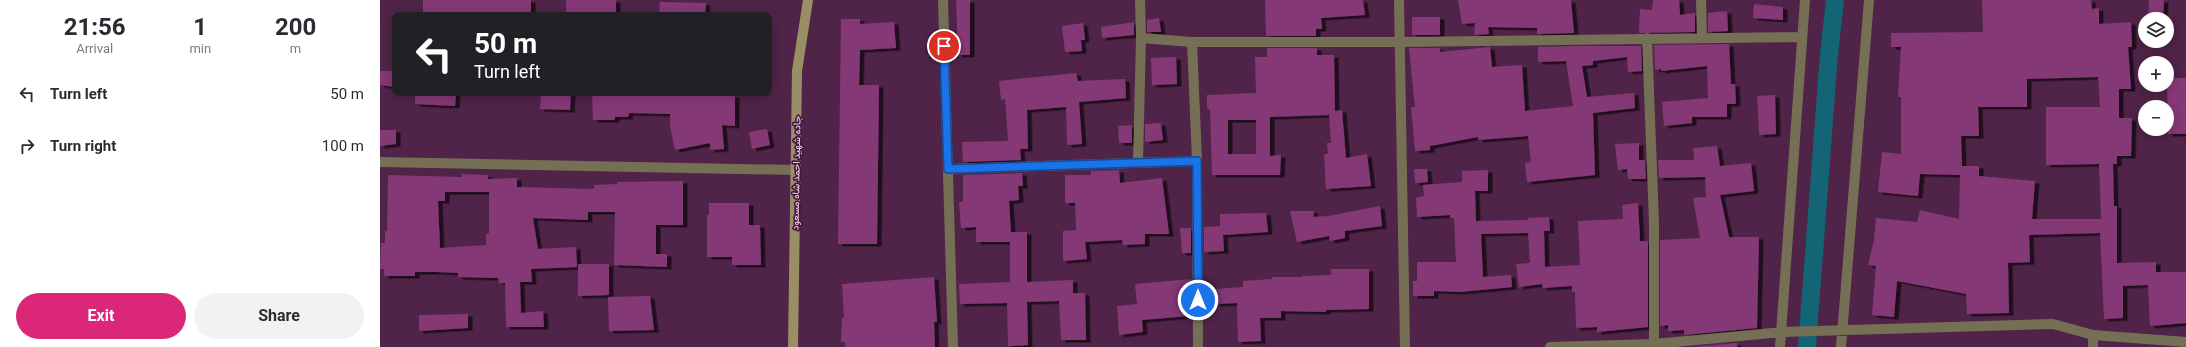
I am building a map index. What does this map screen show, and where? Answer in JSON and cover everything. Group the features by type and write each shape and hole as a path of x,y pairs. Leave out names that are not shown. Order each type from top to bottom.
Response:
{"main road":[{"name":"جاده شهيد احمد شاه مسعود","path":"793,347 797,71 808,0"}],"street":[{"path":"943,0 953,347"},
{"path":"1138,162 1141,38 1140,0"},
{"path":"1399,0 1406,347"},
{"path":"1701,0 1702,38"},
{"path":"1780,347 1801,37 1805,0"},
{"path":"1841,347 1841,330 1869,0"},
{"path":"1141,38 1192,42 1400,42 1801,37"},
{"path":"1647,38 1654,223 1654,344"},
{"path":"1192,42 1197,161 1198,347"},
{"path":"948,169 1197,161"},
{"path":"380,162 796,170"},
{"path":"1550,347 1654,344 1782,332 2053,324 2093,335 2186,342"},
{"path":"2093,335 2093,347"}],"building":[{"path":"423,0 531,0 531,12 423,12"},
{"path":"566,0 616,0 616,12 566,12"},
{"path":"956,0 970,0 970,55 958,55"},
{"path":"1265,0 1363,0 1365,15 1321,18 1322,29 1316,29 1316,36 1266,36"},
{"path":"1458,0 1571,0 1574,33 1537,34 1537,28 1488,27 1489,34 1474,35 1475,23 1462,24"},
{"path":"1653,0 1679,0 1680,15 1695,13 1695,32 1639,33 1640,9 1652,10"},
{"path":"1982,0 2091,0 2092,9 2099,8 2099,24 2131,22 2132,47 2128,47 2131,89 2119,89 2119,118 2132,118 2131,156 2117,156 2117,164 2113,164 2114,206 2117,206 2117,263 2156,262 2156,272 2186,272 2186,323 2150,326 2148,285 2123,286 2123,318 2104,319 2100,233 2029,235 2030,262 2008,263 2009,313 1967,314 1966,294 1897,281 1894,317 1872,315 1876,266 1868,265 1874,240 1876,218 1917,222 1920,210 1959,219 1960,175 1920,174 1918,196 1878,192 1882,152 1901,154 1901,97 1898,97 1901,47 1891,47 1891,33 1983,32","holes":["2098,77 2100,107 2046,107 2046,165 2099,164 2101,219 2032,219 2035,181 1979,176 1979,166 1962,166 1961,136 1979,136 1978,107 2027,107 2027,79"]},
{"path":"2149,0 2164,0 2163,12 2148,12"},
{"path":"660,2 706,3 705,12 659,12"},
{"path":"1754,4 1783,7 1783,20 1753,18"},
{"path":"1727,11 1728,31 1708,32 1708,13"},
{"path":"1412,17 1440,17 1440,35 1412,35"},
{"path":"1159,18 1161,32 1147,32 1147,20"},
{"path":"841,19 860,19 860,24 894,22 896,48 860,50 859,85 879,85 877,244 838,244"},
{"path":"1134,22 1134,35 1102,38 1101,27"},
{"path":"1083,23 1085,40 1081,40 1082,51 1065,52 1062,26"},
{"path":"1729,44 1731,84 1735,84 1736,104 1727,104 1727,117 1692,117 1692,123 1664,126 1662,102 1708,98 1707,66 1661,71 1661,69 1655,70 1654,45"},
{"path":"1641,46 1642,71 1628,72 1627,57 1593,61 1593,65 1582,66 1587,97 1634,93 1635,108 1593,113 1595,175 1527,182 1525,163 1531,162 1528,136 1478,140 1478,137 1430,146 1430,150 1415,151 1411,107 1415,107 1409,48 1440,48 1440,52 1490,47 1492,67 1522,65 1525,111 1573,106 1566,61 1538,62 1538,47"},
{"path":"1267,48 1317,48 1317,55 1334,55 1335,111 1342,110 1346,158 1367,154 1371,186 1326,189 1324,154 1328,154 1327,143 1331,143 1329,115 1270,117 1270,156 1281,155 1280,175 1212,175 1210,109 1207,109 1207,95 1256,93 1255,57 1267,57","holes":["1228,120 1256,120 1256,154 1228,154"]},
{"path":"1176,57 1177,84 1152,85 1151,58"},
{"path":"380,71 392,71 392,87 380,85"},
{"path":"1076,73 1078,81 1125,79 1126,98 1079,102 1082,144 1067,145 1066,107 1027,110 1028,149 1020,149 1021,160 963,162 962,142 1008,141 1005,99 1001,100 999,81"},
{"path":"2174,78 2186,78 2186,134 2174,134 2174,100 2167,100 2167,92 2174,92"},
{"path":"1775,95 1776,134 1759,135 1757,96"},
{"path":"415,96 456,96 455,106 415,104"},
{"path":"541,96 571,96 570,110 540,109"},
{"path":"592,96 735,96 735,126 722,125 724,149 710,150 710,143 675,150 670,126 670,114 629,113 628,117 615,117 615,120 593,120"},
{"path":"1161,123 1163,140 1145,142 1145,124"},
{"path":"1132,125 1132,143 1119,143 1118,126"},
{"path":"767,129 770,145 752,149 749,132"},
{"path":"380,130 396,130 396,144 380,146"},
{"path":"1639,143 1639,160 1645,160 1646,179 1628,179 1627,169 1618,170 1615,144"},
{"path":"1717,146 1720,166 1751,163 1754,191 1720,195 1729,237 1759,237 1757,328 1684,335 1684,330 1668,331 1668,325 1660,326 1660,240 1700,238 1693,198 1706,197 1705,177 1659,178 1658,160 1694,160 1693,148"},
{"path":"1414,169 1427,169 1428,182 1415,183"},
{"path":"1119,170 1120,183 1162,178 1169,234 1145,234 1145,244 1123,245 1122,240 1085,242 1087,259 1063,261 1063,231 1076,230 1075,203 1065,203 1065,175 1091,175 1091,171"},
{"path":"1488,170 1488,191 1475,191 1476,221 1528,220 1528,218 1549,217 1550,231 1544,231 1545,267 1580,265 1578,221 1623,219 1622,205 1638,203 1640,241 1648,241 1648,327 1597,332 1597,327 1576,328 1575,292 1572,292 1572,286 1543,288 1542,284 1519,287 1516,264 1530,263 1528,233 1481,234 1483,277 1511,275 1512,287 1460,292 1434,291 1434,296 1413,296 1413,281 1417,281 1417,262 1456,262 1454,218 1450,218 1450,215 1417,217 1416,198 1424,196 1423,185 1462,182 1462,171"},
{"path":"1022,173 1023,186 1018,186 1019,200 1009,201 1011,232 1027,232 1027,282 1073,280 1073,293 1085,293 1086,340 1061,340 1059,301 1027,302 1028,345 1008,346 1007,303 960,304 959,284 1010,282 1010,242 976,242 976,227 961,228 959,202 963,202 963,175"},
{"path":"462,174 488,175 488,179 517,178 517,187 594,189 594,185 617,184 617,182 683,181 683,225 656,225 656,254 667,254 667,267 614,265 615,212 588,212 588,220 533,218 538,249 576,247 577,267 531,269 532,282 520,282 521,313 543,311 544,327 506,327 505,283 499,283 498,278 458,277 458,273 437,272 415,272 415,276 384,276 384,269 380,269 381,243 385,243 385,231 387,231 388,175 462,177","holes":["445,192 489,192 489,233 486,234 486,245 440,248 438,201 445,201"]},
{"path":"709,203 749,203 749,225 760,225 761,265 732,265 732,257 707,257 707,215 709,215"},
{"path":"1380,206 1382,226 1345,231 1345,238 1330,241 1329,236 1297,242 1290,211 1314,211 1313,217 1328,216"},
{"path":"1266,213 1268,232 1223,235 1224,251 1204,252 1204,227 1220,226 1220,214"},
{"path":"1180,228 1191,228 1191,253 1182,253"},
{"path":"578,264 609,264 609,295 578,296"},
{"path":"1331,269 1369,269 1369,309 1326,310 1326,312 1281,311 1281,318 1260,318 1261,341 1238,342 1237,303 1216,304 1215,289 1243,287 1243,281 1272,279 1272,277 1331,275"},
{"path":"934,277 937,322 934,322 935,347 845,347 845,342 841,342 842,318 844,318 842,284"},
{"path":"1191,279 1190,316 1142,320 1143,332 1119,335 1117,306 1137,304 1135,284"},
{"path":"650,296 654,330 609,331 608,297"},
{"path":"468,314 468,328 419,331 419,315"},
{"path":"1737,343 1737,347 1692,347"}],"waterway":[{"path":"1807,347 1829,54 1835,0"}],"route":[{"path":"944,46 948,169 1197,161 1198,300"}]}
